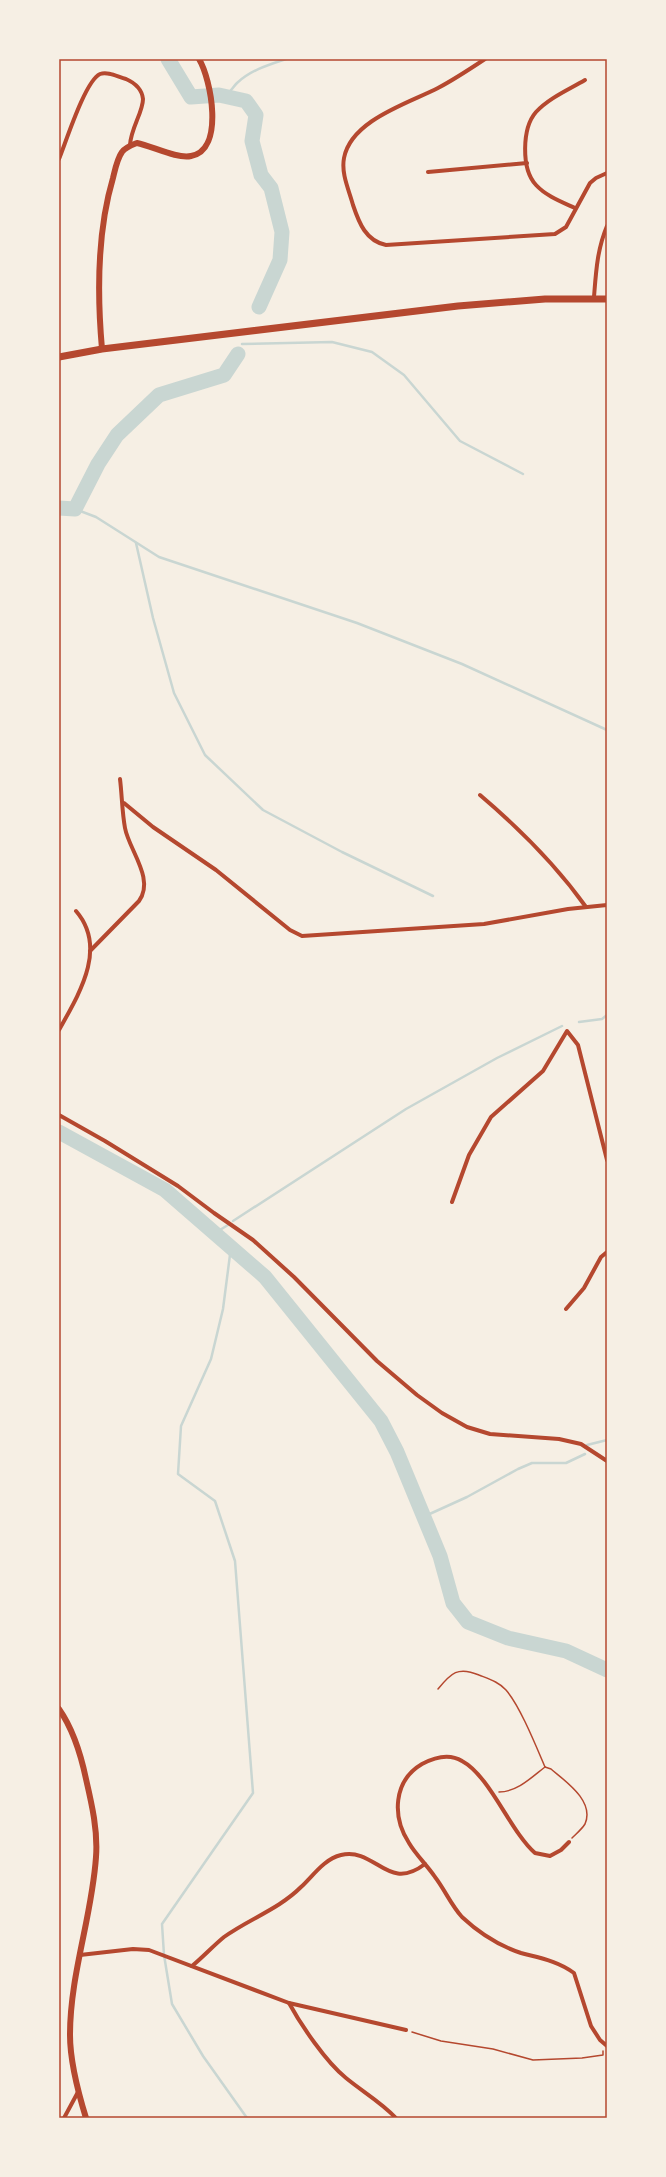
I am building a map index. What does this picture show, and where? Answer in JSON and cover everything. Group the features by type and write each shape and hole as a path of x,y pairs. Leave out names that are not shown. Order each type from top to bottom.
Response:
{"main road":[{"path":"59,357 102,349 458,306 545,299 594,297 607,299"}],"street":[{"path":"102,349 100,283 103,230 109,192 115,171 122,152 130,145 137,143 186,157 197,155 204,148 210,139 212,116 209,85 199,59"},
{"path":"485,59 441,86 380,116 357,133 351,141 344,156 344,174 358,219 365,232 376,242 386,245 551,235 563,230 590,183 596,178 607,173"},
{"path":"59,158 92,81 101,74 110,74 130,81 140,88 142,93 142,106 131,133 130,145"},
{"path":"575,208 544,192 536,185 527,163 527,131 532,116 550,100 585,80"},
{"path":"428,172 527,163"},
{"path":"594,297 596,258 607,226"},
{"path":"90,951 139,902 143,893 139,864 125,828 124,803 120,778"},
{"path":"480,795 534,844 565,878 586,908"},
{"path":"124,803 153,827 216,870 290,930 302,936 477,924 607,905"},
{"path":"59,1030 82,988 90,951 91,938 87,928 76,911"},
{"path":"452,1202 469,1155 491,1117 543,1071 567,1031 578,1045 607,1160"},
{"path":"59,1115 105,1141 178,1186 214,1214 253,1240 294,1277 377,1361 417,1395 442,1413 467,1427 490,1434 559,1439 581,1444 607,1462"},
{"path":"566,1309 584,1288 601,1257 607,1252"},
{"path":"59,1709 73,1736 83,1763 95,1823 96,1856 94,1881 73,1998 70,2035 73,2063 86,2118"},
{"path":"568,1842 561,1850 550,1856 535,1853 518,1833 488,1788 471,1767 462,1761 448,1756 432,1759 421,1765 406,1778 398,1797 398,1821 410,1845 425,1864 454,1908 480,1931 520,1952 555,1962 574,1973 591,2026 605,2044"},
{"path":"192,1966 225,1937 292,1896 324,1863 335,1857 345,1854 358,1856 401,1875 413,1872 425,1864"},
{"path":"80,1955 133,1949 149,1950 289,2003 406,2030"},
{"path":"289,2003 301,2023 339,2071 384,2105 396,2118"},
{"path":"605,2044 607,2038"},
{"path":"64,2118 79,2091"}],"path":[{"path":"438,1689 448,1676 455,1672 476,1673 494,1681 505,1689 514,1702 545,1767 551,1769 582,1798 586,1809 585,1823 568,1842"},
{"path":"488,1788 492,1792 505,1792 518,1787 545,1767"},
{"path":"406,2030 441,2041 493,2049 533,2060 603,2055 605,2044"}],"waterway":[{"path":"168,59 191,97 219,95 246,101 256,115 252,141 261,175 271,188 282,232 280,260 259,307"},
{"path":"224,96 242,78 260,68 286,59"},
{"path":"242,344 332,342 372,352 404,375 460,441 523,474"},
{"path":"59,508 75,509 98,464 117,435 159,395 224,375 238,354"},
{"path":"75,509 96,517 159,557 357,623 462,664 607,730"},
{"path":"136,543 153,618 174,693 205,755 263,810 342,852 433,896"},
{"path":"579,1022 602,1019 607,1015"},
{"path":"233,1221 406,1109 497,1058 562,1026"},
{"path":"59,1132 165,1190 265,1277 381,1421 397,1452 440,1556 453,1603 468,1622 508,1638 566,1651 607,1670"},
{"path":"215,1233 228,1225"},
{"path":"231,1247 223,1309 211,1359 181,1426 178,1474 215,1501 235,1561 253,1793 162,1924 164,1955 172,2004 203,2056 247,2118"},
{"path":"587,1445 607,1440"},
{"path":"423,1517 467,1497 532,1463 566,1463 585,1454"}]}
